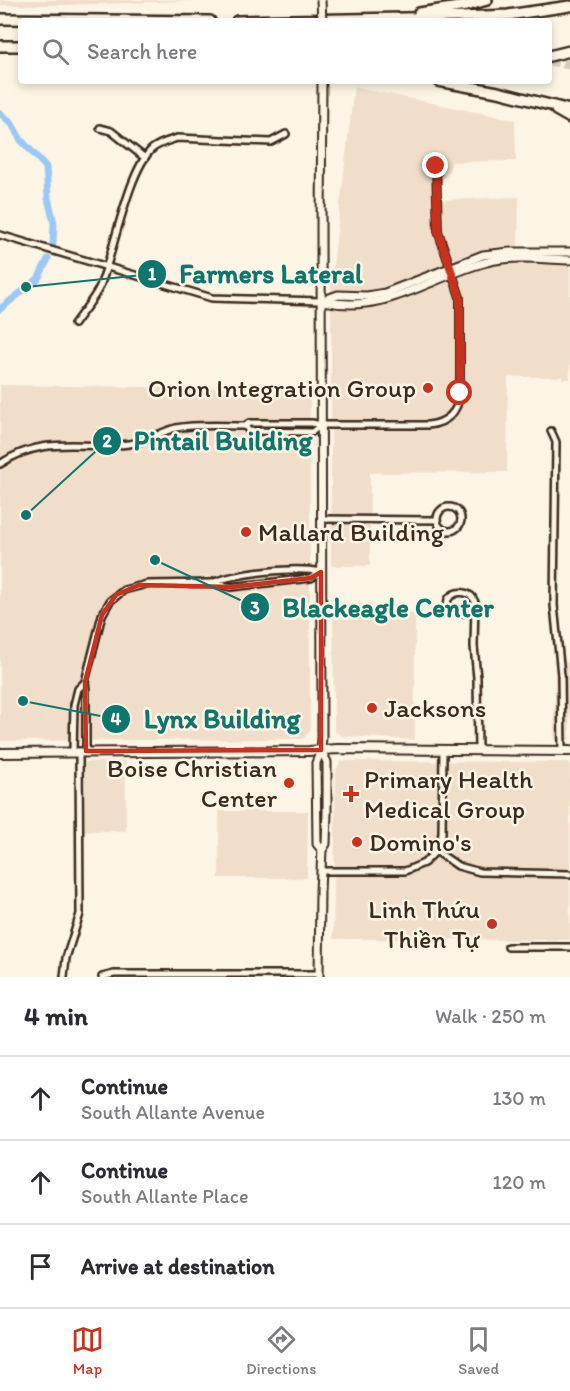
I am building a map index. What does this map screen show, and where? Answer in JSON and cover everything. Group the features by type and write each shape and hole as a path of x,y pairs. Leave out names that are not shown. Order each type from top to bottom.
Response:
{"highway":[{"path":"383,18 466,6 487,0"},
{"path":"383,18 497,15 570,6"},
{"path":"0,19 18,19"},
{"path":"0,46 18,46"},
{"path":"552,55 570,51"},
{"path":"453,84 544,102 570,110"},
{"path":"544,102 570,118"}],"main road":[{"path":"321,0 322,18"},
{"path":"319,976 322,850 326,844 327,762 321,750 322,85"},
{"path":"321,301 338,304 376,303 494,253 570,252"},
{"path":"451,271 495,260 570,260"},
{"path":"0,753 321,750 566,751"}],"street":[{"path":"100,128 111,131 145,158"},
{"path":"74,324 98,289 107,267 134,177 153,148 177,138 271,142 286,134"},
{"path":"0,464 25,450 44,445 130,444 168,430 185,427 245,426 249,423 428,425 442,422 453,413 459,400 460,297 441,242 437,220 436,166"},
{"path":"0,235 212,298 321,301"},
{"path":"245,426 249,431 312,432 321,425"},
{"path":"551,431 556,442 554,605 566,751"},
{"path":"448,507 458,511 461,518 459,526 452,531 443,530 436,520 441,510 448,507"},
{"path":"321,519 436,520"},
{"path":"211,583 230,576 310,570 321,572"},
{"path":"79,751 85,682 102,615 110,601 123,591 139,585 211,583 231,587 311,579 321,572"},
{"path":"474,614 450,610 447,605 448,599 456,593 468,593 476,602 474,614 478,751"},
{"path":"64,977 66,958 80,914 79,751 74,705 78,689 85,682"},
{"path":"322,871 405,871 424,863 436,850 442,834 443,751"},
{"path":"436,850 458,866 480,872 570,874"},
{"path":"508,946 570,947"},
{"path":"102,977 114,974 319,976"}],"highlighted area":[{"path":"321,572 321,750 86,751 85,682 102,615 116,595 139,585 231,587 311,578"}],"shaded area":[{"path":"0,0 215,0 0,5"},
{"path":"354,87 515,120 516,161 452,162 448,173 442,180 442,200 519,197 518,247 570,247 570,379 508,377 507,472 370,473 370,566 331,566 331,282"},
{"path":"0,385 310,389 310,731 303,739 0,741"},
{"path":"333,612 415,613 415,740 342,736 334,731"},
{"path":"555,662 570,662 570,740 554,740"},
{"path":"126,761 126,831 85,831 85,762"},
{"path":"341,761 570,762 570,940 333,939 336,770"},
{"path":"219,811 308,811 307,878 219,878"}],"waterway":[{"path":"0,113 12,124 21,140 46,167 48,198 54,223 53,244"},
{"path":"0,309 38,279 48,259"}],"tunnel":[{"path":"552,62 570,65"}],"place":[{"name":"Farmers Lateral","path":"26,287"},
{"name":"Orion Integration Group","path":"428,388"},
{"name":"Pintail Building","path":"26,515"},
{"name":"Mallard Building","path":"246,532"},
{"name":"Blackeagle Center","path":"155,560"},
{"name":"Lynx Building","path":"23,701"},
{"name":"Jacksons","path":"372,708"},
{"name":"Boise Christian Center","path":"289,783"},
{"name":"Primary Health Medical Group","path":"351,794"},
{"name":"Domino's","path":"357,842"},
{"name":"Linh Thứu Thiền Tự","path":"492,924"}],"route":[{"path":"436,166 438,231 460,297 460,393"}]}
